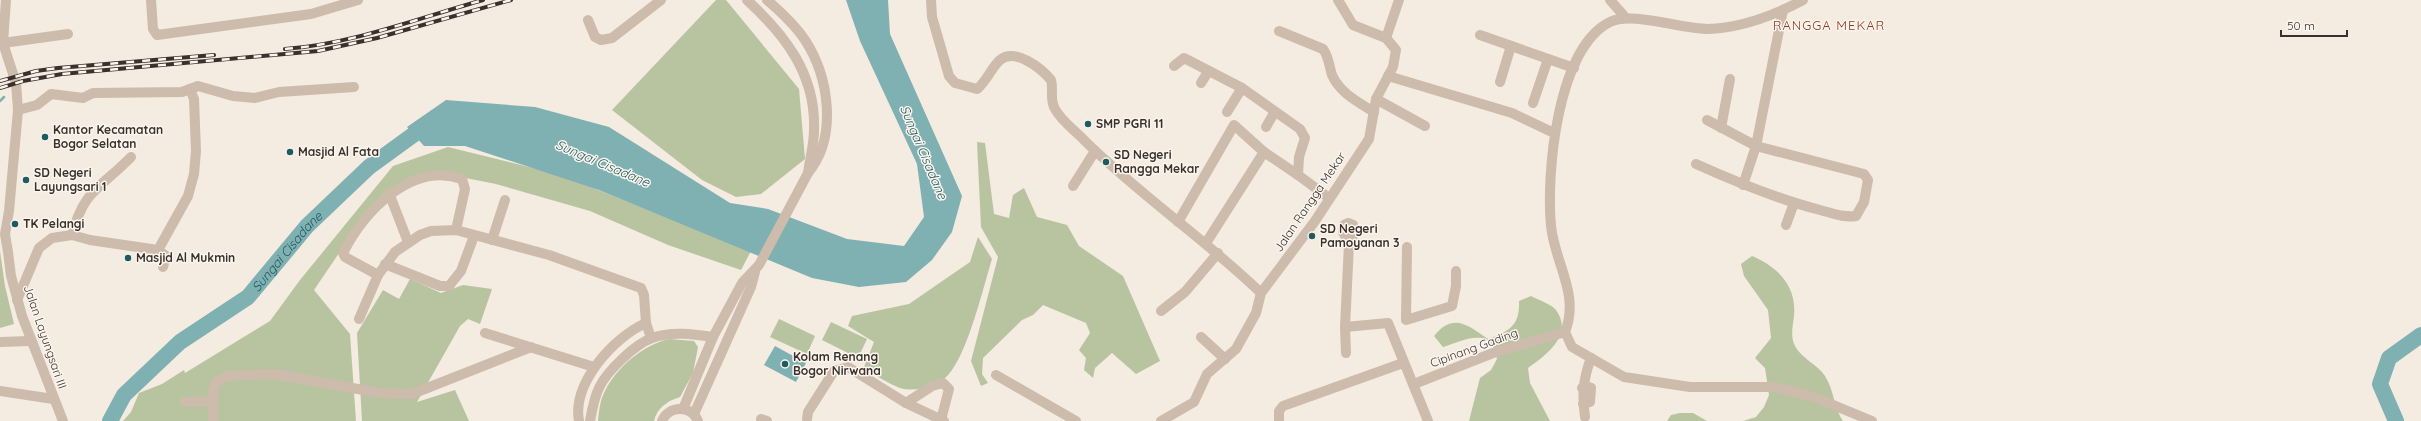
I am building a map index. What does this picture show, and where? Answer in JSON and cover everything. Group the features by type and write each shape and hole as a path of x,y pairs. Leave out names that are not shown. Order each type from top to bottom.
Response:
{"street":[{"name":"Jalan Layungsari III","path":"6,0 3,43 16,83 18,110 10,211 5,234 11,276 17,300 53,399 63,421"},
{"path":"151,0 152,23 154,33 157,35 311,14 332,3 358,0"},
{"path":"588,20 595,37 605,40 612,38 661,0"},
{"path":"662,421 669,412 683,409 696,417 751,287 757,269 808,172 815,128 811,96 806,80 790,47 780,32 747,0"},
{"path":"767,0 784,15 804,39 812,53 825,92 827,115 825,140 818,161 808,172"},
{"path":"931,0 932,17 940,49 949,76 955,83 977,89 1001,59 1008,57 1020,58 1038,67 1052,81 1051,96 1056,111 1095,151 1178,222 1218,253 1261,293"},
{"path":"1338,0 1353,25 1386,38 1399,0"},
{"path":"1610,0 1625,17"},
{"path":"1803,0 1783,10 1746,24 1708,29 1682,27 1625,17 1609,22 1599,30 1580,52 1554,133 1551,226 1570,296 1570,320 1565,332 1572,347 1624,377 1665,384 1714,388 1775,387 1814,397 1872,421"},
{"path":"1743,185 1756,146 1783,10"},
{"path":"1279,32 1323,49 1332,74 1340,88 1374,112"},
{"path":"3,43 68,34"},
{"path":"1480,35 1574,68"},
{"name":"Jalan Rangga Mekar","path":"1161,421 1194,402 1207,374 1236,349 1248,330 1256,313 1261,293 1315,221 1369,139 1376,99 1396,58 1396,50 1386,38"},
{"path":"1500,82 1511,46"},
{"path":"1174,66 1182,60 1188,58 1208,72 1242,88 1274,113 1304,133 1305,138 1299,157 1298,176"},
{"path":"1533,103 1548,59"},
{"path":"1201,83 1208,72"},
{"path":"1388,76 1512,113 1554,133"},
{"path":"1722,128 1730,79"},
{"path":"18,110 37,105 51,94 82,98 93,93 182,92 198,86 232,96 255,98 279,92 354,87"},
{"path":"1227,112 1242,88"},
{"path":"158,250 188,196 194,174 196,151 194,99 190,89"},
{"path":"1376,99 1425,126"},
{"path":"1266,127 1274,113"},
{"path":"1696,164 1743,185 1794,203 1843,216 1856,216 1864,202 1867,176 1756,146 1707,120"},
{"path":"1178,222 1234,125 1264,152 1329,198"},
{"path":"1073,186 1095,151"},
{"path":"1206,243 1264,152"},
{"path":"72,235 78,214 87,198 131,157"},
{"path":"378,275 345,257 343,253 359,227 390,193 431,176 440,175 462,179 465,189 456,230"},
{"path":"390,193 408,242"},
{"path":"492,240 505,200"},
{"path":"1786,225 1794,203"},
{"path":"359,319 378,275 394,252 408,242 431,232 456,230 549,255 642,288 646,323 651,338"},
{"path":"17,300 39,248 52,238 72,235 90,240 158,250 166,256 163,267"},
{"path":"385,264 440,286 449,286 461,271 474,236"},
{"path":"1346,354 1345,326 1349,244"},
{"path":"1406,320 1407,247"},
{"path":"1161,311 1185,292 1218,253"},
{"path":"683,409 713,337 742,282 757,269"},
{"path":"1345,326 1388,323 1406,320 1452,306 1456,286 1456,271"},
{"path":"579,421 580,402 594,367 633,329 646,323"},
{"path":"1388,323 1403,363 1414,384 1427,421"},
{"name":"Cipinang Gading","path":"1414,384 1493,353 1565,332"},
{"path":"485,333 594,367"},
{"path":"590,421 599,388 610,371 623,358 651,338 683,333 713,337"},
{"path":"1201,337 1225,358"},
{"path":"0,342 31,341"},
{"path":"213,421 213,390 216,382 226,376 255,374 290,375 380,393 412,394 531,347"},
{"path":"1585,417 1582,388 1583,378 1591,358"},
{"path":"1279,421 1279,411 1283,406 1403,363"},
{"path":"806,420 808,412 828,380 840,368 848,367 906,403 942,420 949,389 943,383 932,386 906,403"},
{"path":"996,375 1076,421"},
{"path":"0,391 53,399"},
{"path":"185,402 212,401"}],"green space":[{"path":"716,0 726,0 799,89 805,159 761,194 736,197 702,180 612,110"},
{"path":"977,142 985,143 994,214 1009,218 1013,195 1024,188 1037,217 1067,225 1079,246 1123,276 1160,361 1136,374 1112,353 1095,368 1093,378 1084,370 1086,358 1079,350 1090,333 1086,323 1043,305 1033,315 1022,320 983,358 982,374 988,383 981,386 971,361 998,257 981,227"},
{"path":"448,147 561,175 751,251 741,270 668,245 590,211 496,184 435,172 383,194 352,234 314,290 350,334 356,421 123,421 131,412 139,393 162,384 184,370 185,373 270,321 300,280 393,166"},
{"path":"978,237 992,259 973,324 960,357 952,370 944,379 934,385 911,390 890,384 864,367 874,342 848,326 852,316 909,304 970,262"},
{"path":"0,251 5,286 14,324 0,328"},
{"path":"1752,256 1778,272 1789,287 1794,305 1792,331 1793,342 1801,354 1825,376 1843,421 1743,421 1756,417 1764,407 1769,395 1765,368 1755,358 1771,338 1768,310 1744,276 1741,264"},
{"path":"410,279 441,293 463,285 492,289 480,324 468,319 460,326 417,402 455,390 469,421 362,421 357,333 383,290 399,299"},
{"path":"1531,296 1554,308 1561,319 1562,328 1556,344 1550,351 1528,368 1530,383 1550,421 1469,421 1480,378 1491,370 1497,359 1493,346 1487,340 1475,338 1443,347 1434,336 1448,324 1461,323 1474,329 1488,339 1496,336 1508,330 1512,326 1518,316 1519,301"},
{"path":"779,319 815,336 807,354 770,337"},
{"path":"831,322 867,339 858,358 822,340"},
{"path":"669,339 694,341 698,347 693,373 680,397 663,406 655,416 654,421 598,421 603,394 616,374 640,352 650,346"},
{"path":"1693,413 1707,421 1667,421 1671,415"}],"water":[{"path":"846,0 888,0 890,34 962,196 952,232 932,260 906,282 859,287 812,278 599,190 465,146 424,146 407,127 446,100 535,107 609,127 730,203 768,209 847,239 904,246 924,217 917,164 860,41"},
{"name":"Kolam Renang Bogor Nirwana","path":"775,346 806,363 796,382 764,365"}],"waterway":[{"path":"0,101 4,97"},
{"name":"Sungai Cisadane","path":"110,421 124,395 180,342 248,297 307,226 369,167 424,127 433,126"},
{"path":"2396,421 2380,384 2389,358 2421,335"}],"railway":[{"path":"285,49 335,42 360,36 483,0"},
{"path":"0,88 23,81 62,74 318,51 377,38 511,0"},
{"path":"0,81 36,71 58,68 214,55"}],"place":[{"name":"SMP PGRI 11","path":"1088,124"},
{"name":"Kantor Kecamatan Bogor Selatan","path":"45,137"},
{"name":"Masjid Al Fata","path":"290,152"},
{"name":"SD Negeri Rangga Mekar","path":"1106,162"},
{"name":"SD Negeri Layungsari 1","path":"26,180"},
{"name":"TK Pelangi","path":"15,224"},
{"name":"SD Negeri Pamoyanan 3","path":"1312,236"},
{"name":"Masjid Al Mukmin","path":"128,258"},
{"name":"Kolam Renang Bogor Nirwana","path":"785,364"}],"district":[{"name":"RANGGA MEKAR","path":"1829,25"}]}
